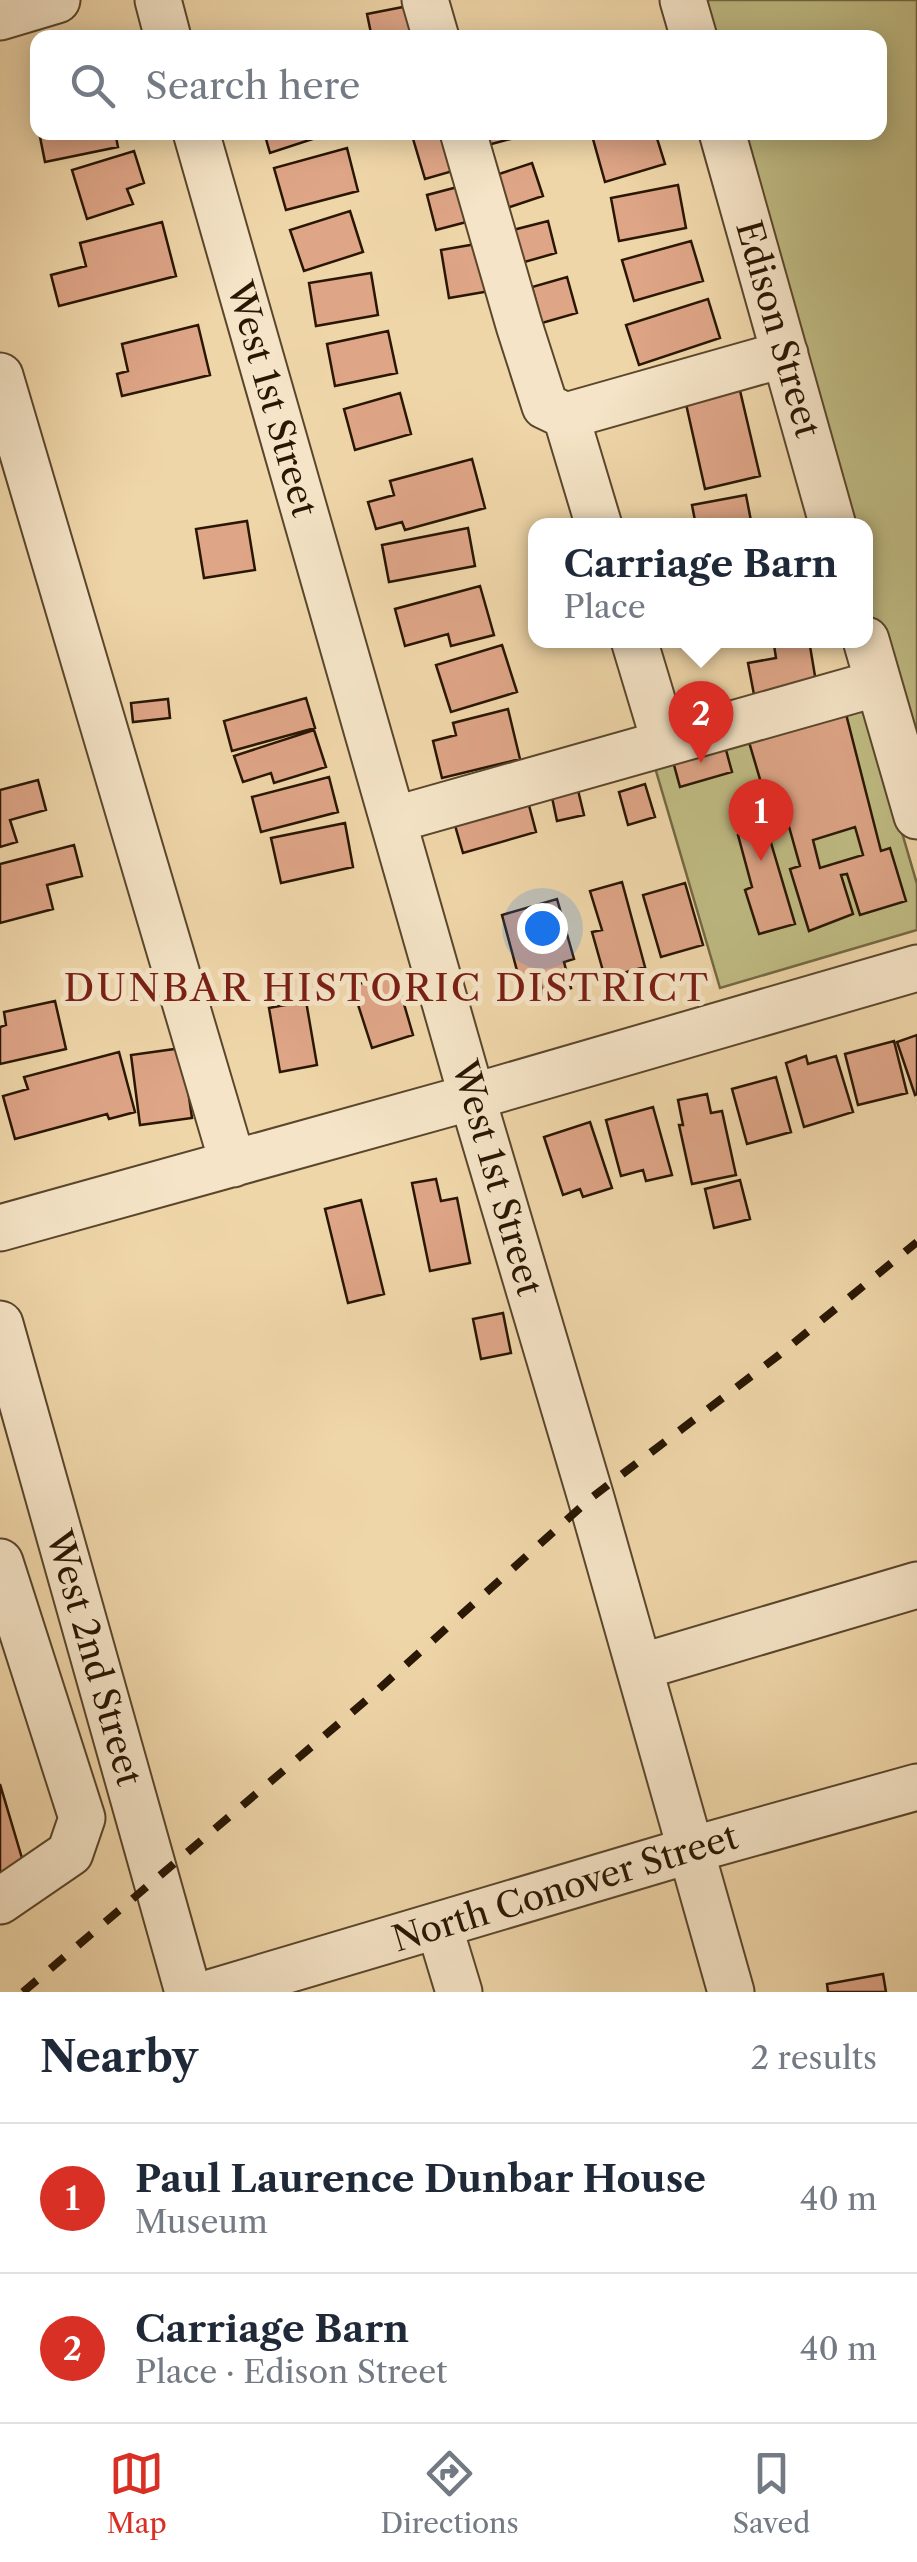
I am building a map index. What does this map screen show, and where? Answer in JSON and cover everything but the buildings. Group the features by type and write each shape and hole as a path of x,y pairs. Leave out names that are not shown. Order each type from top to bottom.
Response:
{"street":[{"path":"0,17 57,0"},
{"path":"158,0 166,30"},
{"path":"424,0 433,30"},
{"path":"683,0 692,30"},
{"name":"West 1st Street","path":"198,140 731,1992"},
{"path":"466,140 545,406 566,416 785,354"},
{"name":"Edison Street","path":"724,140 831,518"},
{"path":"0,376 233,1164"},
{"path":"566,416 597,518"},
{"path":"636,648 665,743"},
{"path":"393,820 665,743 872,662 917,816"},
{"path":"0,1228 917,968"},
{"name":"West 2nd Street","path":"0,1324 188,1992"},
{"path":"0,1562 82,1818 70,1854 0,1901"},
{"path":"640,1668 917,1585"},
{"name":"North Conover Street","path":"213,1992 917,1787"},
{"path":"82,1818 134,1799"},
{"path":"440,1926 459,1992"}],"shaded area":[{"path":"683,0 917,0 917,782 869,648 873,648 873,518 831,518 724,140 887,140 887,30 692,30"},
{"path":"862,696 917,884 917,930 720,988 651,754"}],"railway":[{"path":"23,1992 370,1697 591,1498 779,1355 917,1242"}],"place":[{"name":"Carriage Barn","path":"701,763"},
{"name":"Paul Laurence Dunbar House","path":"761,861"}],"district":[{"name":"DUNBAR HISTORIC DISTRICT","path":"387,988"}]}
